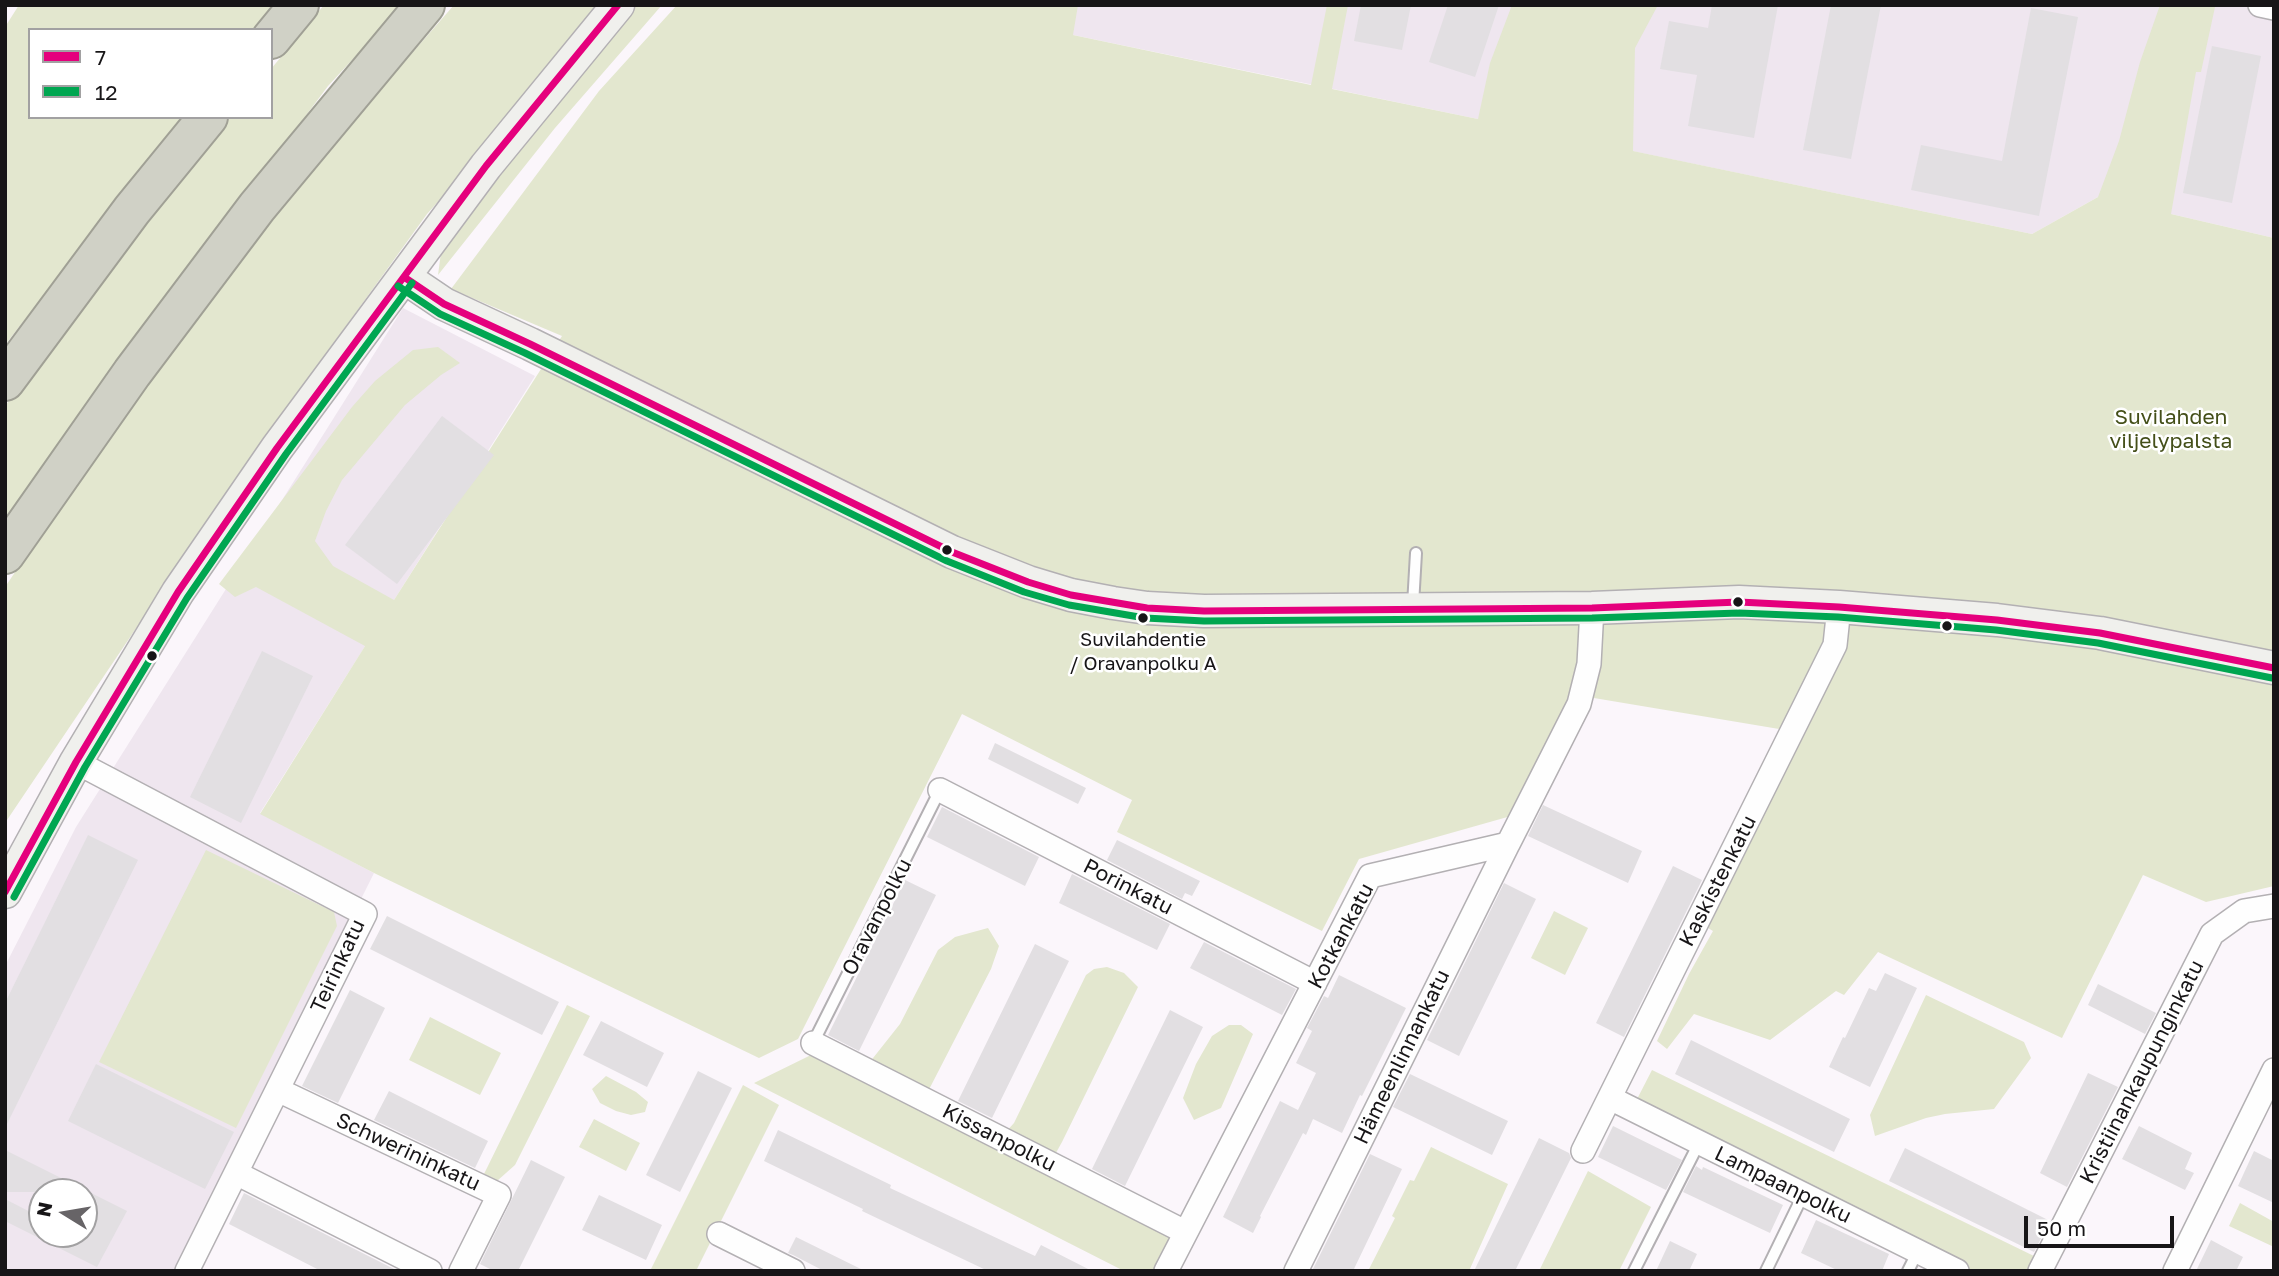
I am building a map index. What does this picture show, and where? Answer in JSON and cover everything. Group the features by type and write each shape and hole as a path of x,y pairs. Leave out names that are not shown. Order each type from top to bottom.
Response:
{"highway":[{"path":"273,37 299,5"},
{"path":"5,554 132,373 257,207 425,5"},
{"path":"5,381 132,210 206,119"}],"street":[{"path":"5,892 76,762 178,592 277,448 486,166 618,5"},
{"path":"2260,5 2274,8"},
{"path":"404,277 444,304 542,349 952,552 1028,582 1071,594 1147,608 1204,611 1592,607 1739,602 1839,607 1997,620 2100,633 2274,668"},
{"path":"1508,844 1579,704 1589,664 1592,607"},
{"name":"Kaskistenkatu","path":"1583,1150 1835,645 1839,607"},
{"name":"Teirinkatu","path":"76,762 365,914 187,1271"},
{"name":"Porinkatu","path":"940,790 1315,983"},
{"name":"Kotkankatu","path":"1166,1271 1370,876 1508,844"},
{"name":"Hämeenlinnankatu","path":"1296,1271 1508,844"},
{"name":"Kristiinankaupunginkatu","path":"2044,1270 2212,934 2244,911 2274,906"},
{"name":"Kissanpolku","path":"813,1043 1185,1232"},
{"path":"2175,1271 2274,1070"},
{"name":"Schwerininkatu","path":"278,1090 499,1195 461,1271"},
{"name":"Lampaanpolku","path":"1610,1098 1803,1195 1913,1261 1957,1271"},
{"path":"236,1173 430,1271"},
{"path":"719,1234 793,1271"}],"lane":[{"path":"1413,608 1416,553"},
{"name":"Oravanpolku","path":"813,1043 940,790"},
{"path":"1634,1271 1699,1143"},
{"path":"1766,1271 1803,1195"}],"shaded area":[{"path":"982,5 2274,5 2274,238 2098,197 2032,234 1020,24"},
{"path":"403,308 535,376 260,813 374,873 176,1271 5,1271 5,966 76,827"}],"green space":[{"path":"19,5 276,5 258,28 28,28 28,119 181,119 5,345 5,27"},
{"path":"324,5 403,5 328,86 5,518 5,406 168,193 229,119 273,119 273,67"},
{"path":"454,5 601,5 503,129 427,214 250,459 5,823 5,587 128,405 274,211"},
{"path":"632,5 662,5 555,128 438,275 442,245"},
{"name":"Suvilahden viljelypalsta","path":"677,5 1078,5 1073,35 1311,85 1327,5 1348,5 1332,89 1478,119 1490,63 1512,5 1658,5 1635,48 1633,151 2032,234 2098,197 2119,141 2140,62 2160,5 2215,7 2201,72 2196,72 2171,214 2274,238 2274,886 2206,902 2143,875 2062,1038 1878,952 1844,995 1836,991 1770,1040 1694,1014 1667,1049 1657,1041 1713,931 1708,928 1803,733 1570,694 1511,816 1359,859 1322,931 1117,832 1132,800 962,714 798,1039 759,1058 374,873 260,814 365,646 256,587 235,597 219,584 352,407 375,381 413,350 438,347 460,363 405,405 342,480 315,541 333,566 394,600 562,336 451,289 599,91"},
{"path":"206,850 334,912 337,926 236,1128 99,1062"},
{"path":"1554,911 1588,928 1565,975 1531,958"},
{"path":"988,928 999,946 991,969 920,1107 995,1144 1014,1123 1086,975 1094,969 1107,967 1124,973 1138,987 1047,1169 1174,1231 1155,1271 1124,1271 754,1083 811,1055 858,1077 900,1024 938,950 955,937"},
{"path":"1926,995 2024,1042 2031,1058 1994,1109 1926,1118 1875,1136 1870,1115"},
{"path":"567,1005 590,1016 515,1165 497,1181 484,1174"},
{"path":"430,1017 501,1053 480,1095 409,1060"},
{"path":"1229,1025 1241,1025 1253,1034 1221,1108 1194,1120 1183,1098 1196,1064 1212,1036"},
{"path":"1652,1070 2036,1257 2029,1271 1973,1271 1634,1105"},
{"path":"606,1076 636,1092 648,1102 645,1112 631,1115 600,1103 592,1089"},
{"path":"743,1085 779,1105 696,1271 650,1271"},
{"path":"594,1119 640,1143 626,1171 579,1147"},
{"path":"1431,1147 1508,1184 1469,1271 1368,1271 1395,1218 1392,1216 1410,1180 1414,1181"},
{"path":"1588,1171 1651,1207 1619,1271 1539,1271"},
{"path":"2240,1203 2274,1222 2274,1247 2229,1226"}],"building":[{"path":"1361,5 1411,5 1402,50 1354,41"},
{"path":"1448,5 1499,5 1475,77 1429,62"},
{"path":"1712,5 1778,5 1754,138 1688,126 1697,75 1660,69 1669,21 1708,28"},
{"path":"1831,5 1881,5 1851,159 1803,150"},
{"path":"2031,8 2078,17 2039,216 1911,190 1921,145 2002,161"},
{"path":"2212,46 2261,56 2232,203 2183,193"},
{"path":"442,416 494,455 397,584 345,545"},
{"path":"262,651 313,676 241,823 190,797"},
{"path":"995,743 1086,788 1078,804 988,759"},
{"path":"1543,805 1642,851 1628,883 1528,836"},
{"path":"942,807 1039,857 1025,886 927,837"},
{"path":"88,835 138,860 5,1128 5,1003"},
{"path":"1117,840 1200,881 1192,896 1185,893 1182,899 1107,860"},
{"path":"1673,866 1702,880 1624,1037 1596,1023"},
{"path":"1072,874 1170,924 1157,950 1059,903"},
{"path":"905,880 936,895 859,1051 828,1035"},
{"path":"1504,883 1536,899 1459,1056 1427,1040"},
{"path":"387,916 559,1002 542,1035 370,949"},
{"path":"1204,942 1296,989 1282,1015 1190,968"},
{"path":"1035,944 1069,961 992,1118 958,1101"},
{"path":"1885,973 1917,988 1870,1087 1829,1067 1869,988 1876,991"},
{"path":"1339,975 1406,1008 1342,1133 1313,1119 1306,1135 1303,1133 1253,1233 1223,1217 1280,1101 1298,1110 1316,1073 1296,1063 1312,1031 1307,1028 1324,996 1328,998"},
{"path":"2098,984 2156,1013 2145,1034 2088,1005"},
{"path":"350,990 385,1008 338,1103 302,1086"},
{"path":"1170,1010 1203,1027 1125,1186 1092,1169"},
{"path":"601,1021 664,1053 647,1087 583,1055"},
{"path":"1691,1040 1850,1119 1834,1152 1675,1074"},
{"path":"96,1064 234,1132 205,1189 68,1121"},
{"path":"698,1071 732,1088 680,1192 646,1175"},
{"path":"2088,1073 2118,1087 2067,1187 2040,1173"},
{"path":"1410,1074 1508,1121 1492,1155 1393,1107"},
{"path":"389,1091 488,1141 475,1168 374,1120"},
{"path":"1613,1126 1682,1160 1666,1190 1598,1157"},
{"path":"2139,1126 2192,1153 2185,1169 2194,1173 2185,1190 2122,1159"},
{"path":"778,1130 891,1185 890,1188 1035,1256 1041,1245 1092,1271 988,1271 764,1161"},
{"path":"1539,1138 1569,1153 1571,1158 1515,1271 1474,1271"},
{"path":"1905,1148 2050,1221 2034,1252 1889,1181"},
{"path":"5,1150 61,1178 28,1178 28,1192 5,1192"},
{"path":"2254,1151 2274,1161 2274,1203 2238,1186"},
{"path":"1370,1154 1402,1169 1353,1271 1312,1271"},
{"path":"531,1160 565,1177 518,1271 494,1271 480,1264"},
{"path":"1696,1166 1783,1205 1770,1233 1683,1192"},
{"path":"244,1193 398,1271 321,1271 229,1224"},
{"path":"599,1195 662,1225 646,1260 582,1230"},
{"path":"98,1196 127,1211 97,1267 59,1248 98,1248"},
{"path":"5,1199 28,1211 28,1232 5,1221"},
{"path":"1816,1220 1889,1254 1882,1271 1839,1271 1801,1253"},
{"path":"796,1237 865,1271 824,1271 788,1253"},
{"path":"2211,1240 2243,1257 2236,1271 2196,1271"},
{"path":"1670,1241 1697,1254 1689,1271 1656,1271"}],"transit line":[{"name":"7","path":"5,892 76,762 178,592 277,448 486,166 618,5"},
{"name":"7","path":"404,277 444,304 952,552 1028,582 1071,595 1147,608 1204,611 1592,608 1739,602 1839,607 1997,620 2100,633 2274,668"},
{"name":"12","path":"14,897 85,767 187,598 286,454 412,283"},
{"name":"12","path":"398,286 440,314 525,353 947,561 1024,592 1069,605 1145,618 1204,621 1592,618 1739,613 1838,617 1996,630 2098,643 2272,678"}],"place":[{"name":"Suvilahdentie / Oravanpolku A","path":"1143,618"}]}
